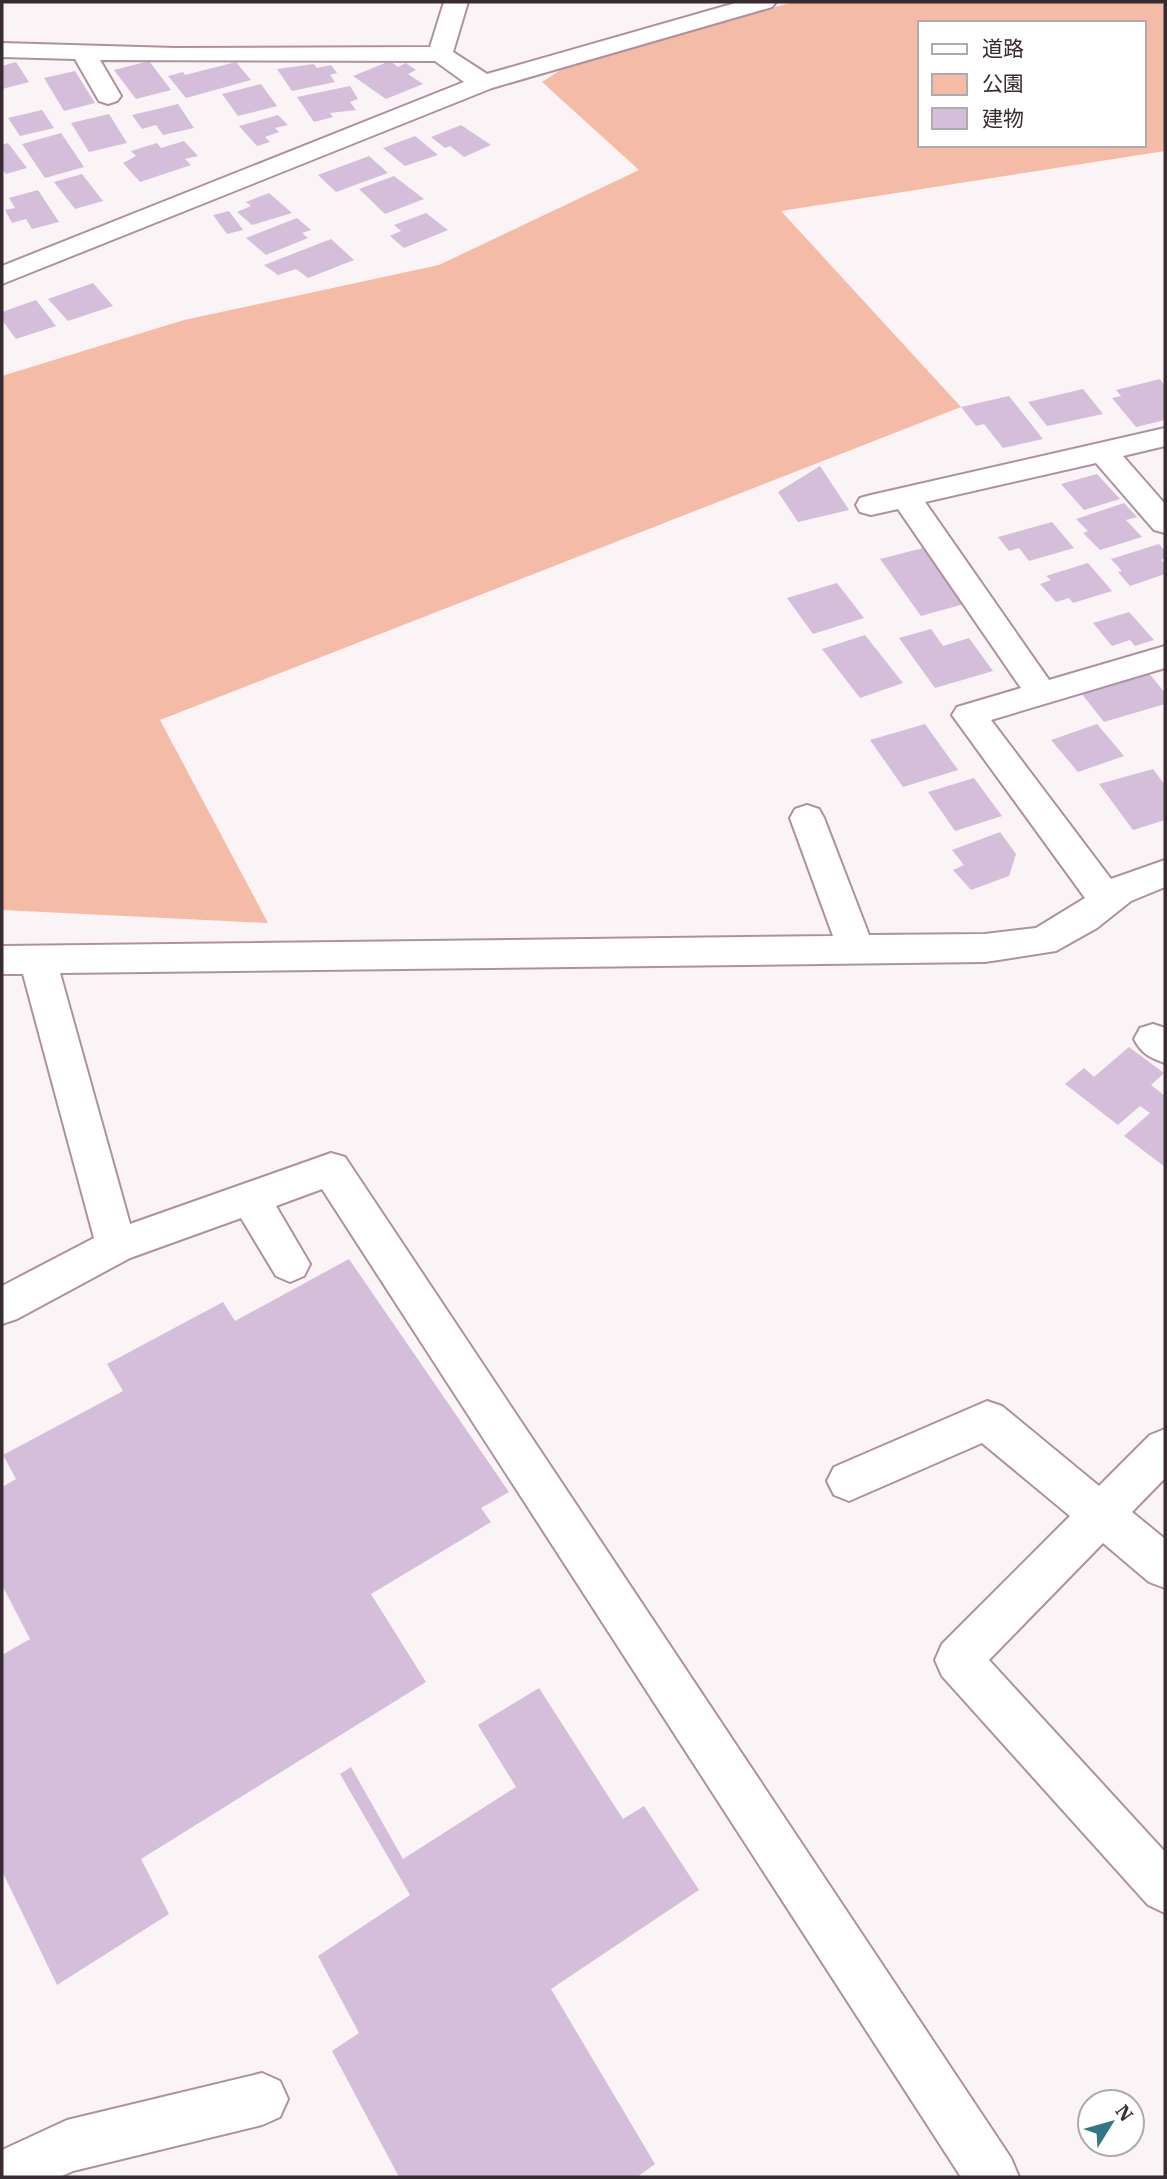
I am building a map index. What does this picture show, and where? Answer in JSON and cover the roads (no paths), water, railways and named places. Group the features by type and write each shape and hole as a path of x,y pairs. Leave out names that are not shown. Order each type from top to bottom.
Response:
{"street":[{"path":"440,54 456,2"},
{"path":"4,269 483,83 764,2"},
{"path":"2,50 175,55 440,54 483,83"},
{"path":"82,51 108,96"},
{"path":"871,505 1165,437"},
{"path":"1102,451 1165,523"},
{"path":"906,497 1042,694"},
{"path":"1106,900 969,716 1165,657"},
{"path":"807,818 856,949"},
{"path":"116,1246 20,960 985,948 1043,941 1084,918 1118,891 1165,873"},
{"path":"2,1306 116,1246 331,1168 992,2177"},
{"path":"250,1198 290,1264"},
{"path":"849,1481 987,1420 1165,1567"},
{"path":"1165,1449 958,1660 1165,1888"},
{"path":"3,2177 67,2146 262,2099"}]}
